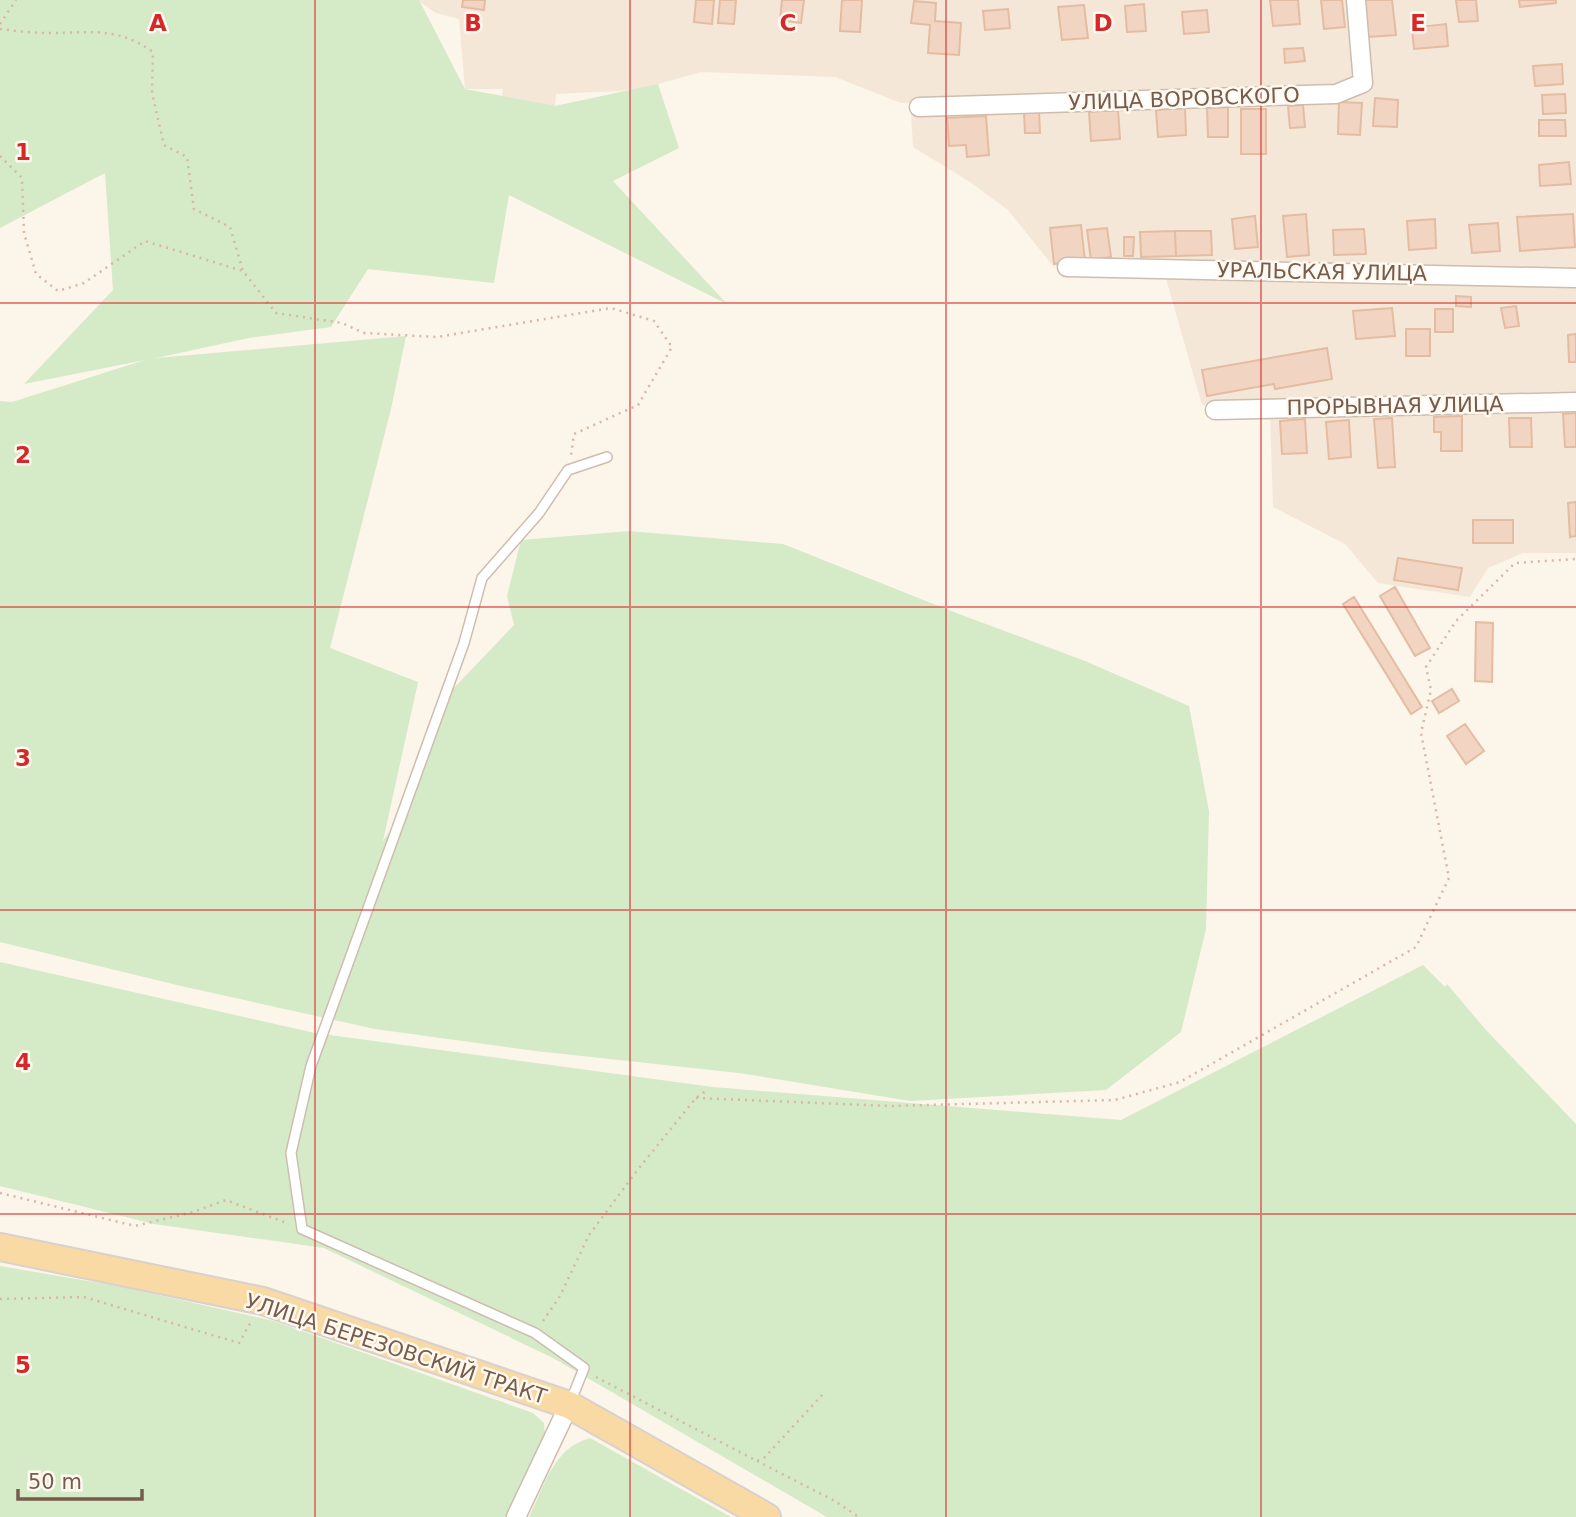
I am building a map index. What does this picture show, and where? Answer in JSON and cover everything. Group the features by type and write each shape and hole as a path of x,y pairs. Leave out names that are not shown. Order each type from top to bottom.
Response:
{"main road":[{"name":"УЛИЦА БЕРЕЗОВСКИЙ ТРАКТ","path":"0,1247 263,1301 569,1405 767,1517"}],"street":[{"name":"УЛИЦА ВОРОВСКОГО","path":"919,107 1336,94 1363,83 1356,0"},
{"name":"УРАЛЬСКАЯ УЛИЦА","path":"1067,267 1576,278"},
{"name":"ПРОРЫВНАЯ УЛИЦА","path":"1215,410 1576,402"},
{"path":"516,1517 569,1405"}],"lane":[{"path":"569,1405 584,1368 535,1333 302,1229 291,1153 310,1066 464,643 482,578 539,513 568,470 607,457"}],"path":[{"path":"0,24 16,0"},
{"path":"0,29 46,33 102,32 133,38 153,52 152,93 164,145 187,158 194,209 230,227 243,271 276,313 342,323 363,333 437,337 611,308 654,321 671,347 665,359 638,405 574,434 568,470"},
{"path":"0,156 22,178 24,233 36,274 58,291 84,283 145,242 243,271"},
{"path":"696,1098 890,1106 1115,1100 1180,1082 1416,947 1449,878 1421,733 1431,690 1426,667 1456,621 1516,563 1576,559"},
{"path":"535,1333 560,1296 589,1235 639,1168 696,1098 706,1090"},
{"path":"0,1193 135,1226 194,1212 226,1200 302,1229"},
{"path":"0,1299 84,1297 239,1343 263,1301"},
{"path":"584,1368 602,1381 833,1500 859,1517"},
{"path":"757,1461 765,1457 823,1394"}],"shaded area":[{"path":"417,0 1352,0 1360,81 1337,92 901,103 835,77 701,72 636,90 556,94 555,106 500,105 503,89 465,89 459,19 436,13"},
{"path":"1359,0 1576,0 1576,275 1072,264 1053,266 1008,210 970,182 913,147 911,113 1338,98 1368,85"},
{"path":"1165,275 1576,282 1576,398 1202,405"},
{"path":"1576,406 1576,553 1523,553 1488,568 1470,597 1378,583 1345,544 1273,507 1270,413"}],"green space":[{"path":"0,0 419,0 465,89 555,106 658,84 679,148 613,181 727,304 509,195 494,283 368,269 331,327 249,338 156,358 406,336 391,409 330,648 418,682 383,841 403,813 451,691 514,625 507,596 521,540 629,531 783,544 1085,661 1189,706 1209,811 1206,929 1181,1032 1106,1090 910,1101 739,1073 536,1051 375,1029 0,942 0,401 12,402 145,360 24,384 113,290 105,173 0,228"},
{"path":"0,962 315,1033 713,1087 1121,1120 1423,965 1445,987 1447,984 1486,1030 1576,1124 1576,1517 827,1517 553,1358 324,1248 154,1224 0,1186"},
{"path":"0,1266 123,1287 274,1321 533,1413 544,1423 545,1436 505,1517 0,1517"},
{"path":"590,1438 731,1517 529,1517 559,1459 577,1443"}],"building":[{"path":"463,0 485,0 484,10 462,7"},
{"path":"696,0 714,0 712,24 694,22"},
{"path":"720,0 736,0 734,24 718,23"},
{"path":"782,0 804,0 801,23 780,20"},
{"path":"842,0 862,0 860,32 840,31"},
{"path":"1270,0 1298,0 1300,24 1273,26"},
{"path":"1321,0 1342,0 1345,27 1324,29"},
{"path":"1364,0 1392,0 1396,35 1368,37"},
{"path":"1456,0 1476,0 1478,21 1459,22"},
{"path":"1519,0 1556,0 1556,3 1520,7"},
{"path":"914,1 936,3 935,21 961,23 959,55 928,53 930,25 911,23"},
{"path":"1144,4 1146,31 1127,32 1125,6"},
{"path":"1084,5 1088,38 1062,40 1058,7"},
{"path":"1008,9 1010,28 985,30 983,11"},
{"path":"1207,10 1209,32 1184,34 1182,12"},
{"path":"1446,24 1448,46 1414,49 1412,28"},
{"path":"1303,48 1305,61 1285,63 1284,49"},
{"path":"1562,64 1563,84 1535,86 1533,66"},
{"path":"1565,94 1566,113 1543,114 1542,95"},
{"path":"1375,98 1398,100 1397,127 1373,126"},
{"path":"1339,102 1362,103 1360,135 1338,134"},
{"path":"1303,105 1305,127 1290,128 1288,106"},
{"path":"1228,107 1228,137 1208,137 1207,108"},
{"path":"1185,108 1186,135 1158,137 1156,110"},
{"path":"1241,109 1266,109 1266,154 1241,154"},
{"path":"1118,110 1120,139 1091,141 1089,112"},
{"path":"1039,111 1040,133 1025,133 1024,112"},
{"path":"986,116 989,155 967,157 966,145 949,146 947,118"},
{"path":"1539,120 1565,120 1566,136 1539,136"},
{"path":"1569,162 1571,184 1540,186 1539,165"},
{"path":"1306,214 1309,255 1287,257 1283,216"},
{"path":"1573,214 1575,247 1520,251 1517,217"},
{"path":"1255,216 1258,247 1235,249 1232,219"},
{"path":"1435,219 1436,248 1409,250 1407,221"},
{"path":"1498,223 1500,251 1472,253 1469,225"},
{"path":"1081,225 1085,261 1054,264 1050,228"},
{"path":"1107,228 1111,257 1091,260 1087,230"},
{"path":"1364,229 1366,254 1334,255 1333,230"},
{"path":"1175,231 1211,231 1212,255 1176,256"},
{"path":"1175,231 1176,256 1141,257 1140,232"},
{"path":"1124,237 1134,237 1133,256 1124,256"},
{"path":"1456,296 1471,297 1471,307 1456,306"},
{"path":"1516,306 1519,326 1505,328 1501,308"},
{"path":"1392,308 1395,336 1356,339 1353,311"},
{"path":"1435,309 1453,309 1453,332 1435,332"},
{"path":"1406,329 1430,329 1430,356 1406,356"},
{"path":"1576,334 1576,362 1569,362 1568,335"},
{"path":"1327,348 1332,379 1275,389 1274,384 1207,396 1202,370"},
{"path":"1576,413 1576,447 1565,447 1563,414"},
{"path":"1462,416 1462,451 1441,451 1441,432 1434,432 1434,417"},
{"path":"1392,418 1395,467 1378,468 1374,419"},
{"path":"1509,418 1531,418 1532,447 1510,447"},
{"path":"1305,419 1307,453 1282,454 1280,421"},
{"path":"1349,420 1351,457 1329,459 1326,422"},
{"path":"1576,502 1576,536 1570,537 1568,503"},
{"path":"1473,520 1513,520 1513,543 1473,543"},
{"path":"1398,558 1462,568 1458,590 1394,580"},
{"path":"1395,587 1430,648 1415,656 1380,596"},
{"path":"1354,597 1422,707 1411,714 1343,604"},
{"path":"1476,622 1493,623 1492,682 1475,681"},
{"path":"1452,689 1459,701 1439,713 1432,701"},
{"path":"1465,724 1484,751 1466,764 1447,736"}]}
